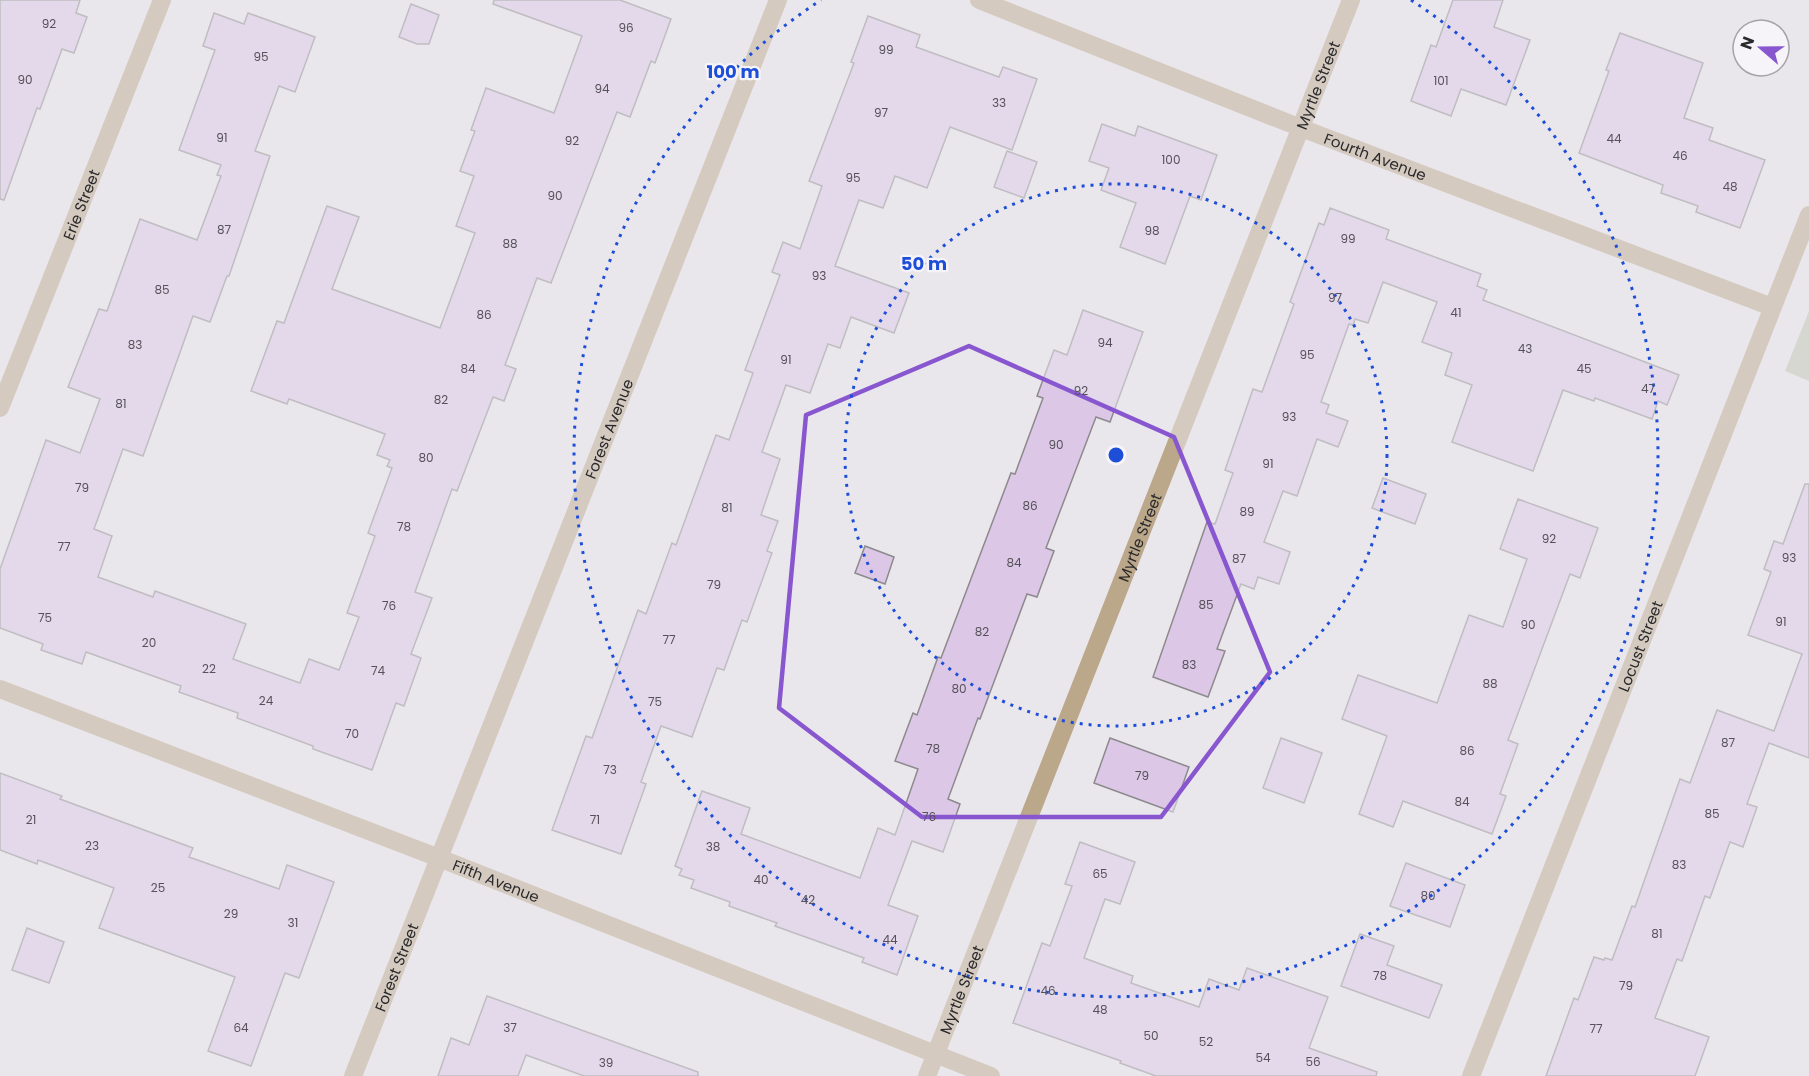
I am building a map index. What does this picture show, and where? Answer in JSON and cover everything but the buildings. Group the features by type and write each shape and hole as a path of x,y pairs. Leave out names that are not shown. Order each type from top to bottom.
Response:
{"street":[{"name":"Erie Street","path":"0,408 162,0"},
{"name":"Forest Avenue","path":"439,858 778,0"},
{"name":"Fourth Avenue","path":"979,0 1301,128 1772,307"},
{"name":"Myrtle Street","path":"927,1076 1352,0"},
{"name":"Locust Street","path":"1471,1076 1809,215"},
{"name":"Fifth Avenue","path":"0,689 439,858 992,1076"},
{"name":"Forest Street","path":"353,1076 439,858"}],"highlighted area":[{"path":"969,346 1174,437 1270,672 1161,817 922,817 779,708 806,415"}],"green space":[{"path":"1809,311 1809,381 1785,371"}]}
